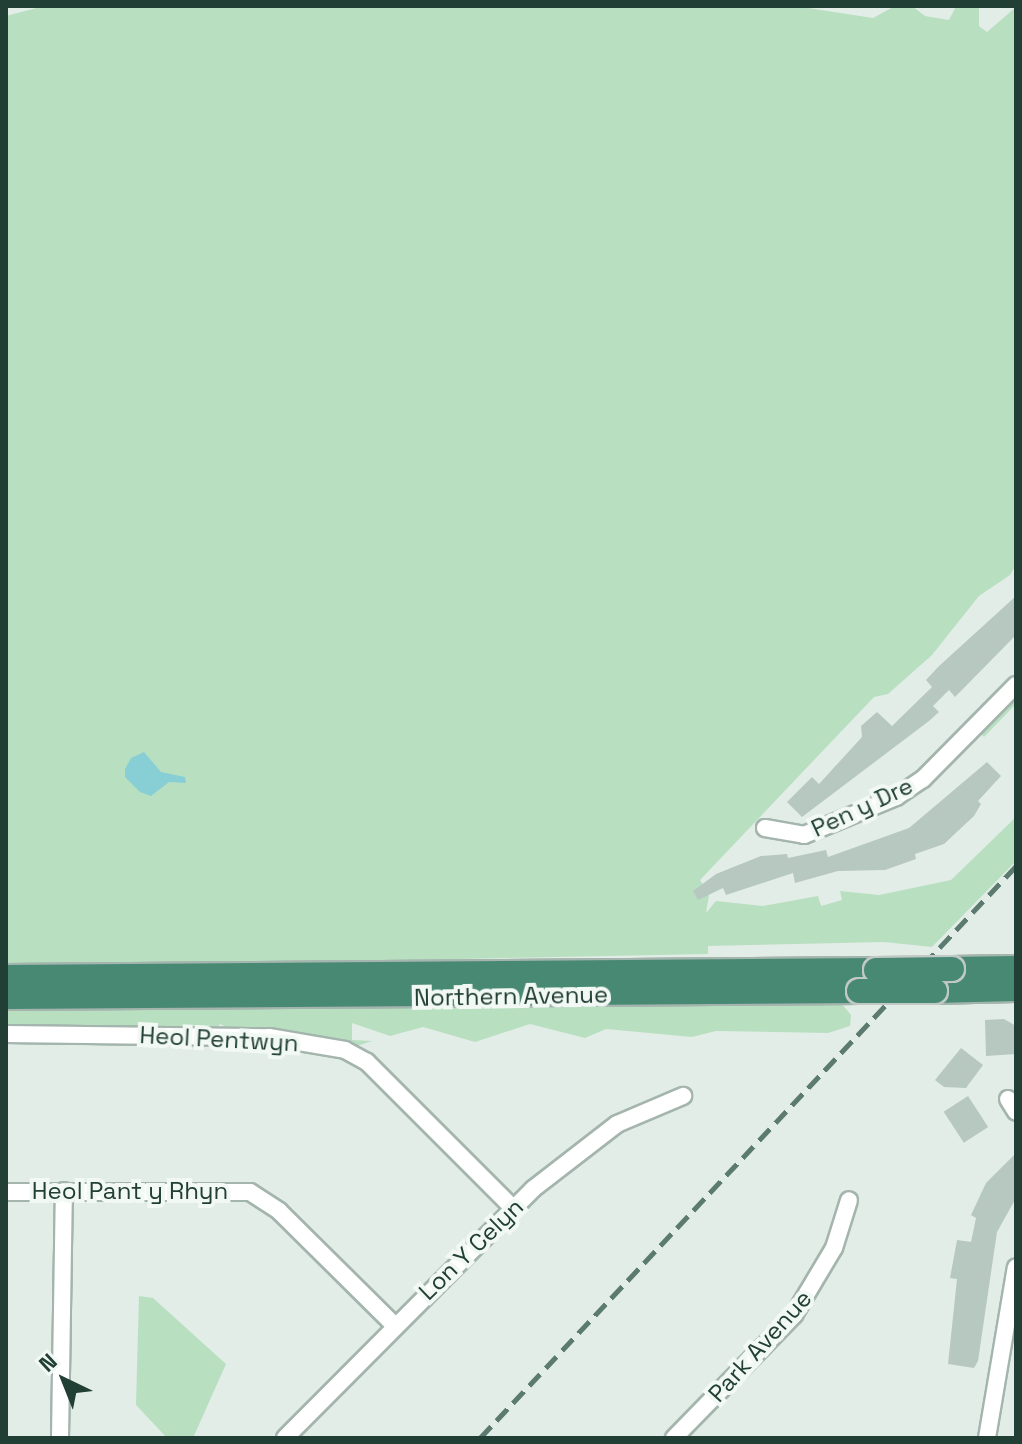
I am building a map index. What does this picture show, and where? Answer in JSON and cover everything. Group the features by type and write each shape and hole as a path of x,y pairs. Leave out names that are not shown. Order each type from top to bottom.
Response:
{"highway":[{"name":"Northern Avenue","path":"6,977 1016,968"},
{"name":"Northern Avenue","path":"6,997 1016,989"}],"street":[{"name":"Pen y Dre","path":"765,828 804,835 896,797 923,779 1016,685"},
{"name":"Heol Pentwyn","path":"6,1034 269,1037 345,1050 367,1062 513,1208"},
{"name":"Lon Y Celyn","path":"285,1438 513,1208 617,1124 683,1096"},
{"path":"60,1438 64,1191"},
{"name":"Heol Pant y Rhyn","path":"6,1192 250,1192 279,1211 394,1325"},
{"name":"Park Avenue","path":"674,1438 794,1315 834,1248 849,1200"},
{"path":"987,1438 1016,1267"}],"green space":[{"path":"44,6 795,6 873,18 895,6 912,6 925,16 949,20 956,6 979,6 979,26 987,32 1016,7 1016,565 1010,575 979,596 932,655 888,694 874,697 700,880 709,895 706,913 716,901 763,906 818,896 821,906 842,900 840,891 879,895 951,880 1016,817 1016,861 932,947 884,942 708,946 708,954 6,968 6,16"},
{"path":"1010,701 1016,704 984,737 980,733"},
{"path":"814,999 842,1004 851,1015 850,1026 828,1033 716,1031 692,1037 606,1029 585,1038 530,1024 475,1042 423,1027 390,1036 352,1023 352,1040 372,1041 357,1046 292,1047 268,1046 220,1024 213,1032 140,1046 6,1044 6,1004 22,1002 31,1009 34,1003"},
{"path":"139,1296 153,1298 226,1364 193,1438 167,1438 136,1405"}],"water":[{"path":"144,752 161,772 185,777 186,783 169,782 151,796 140,792 125,777 125,769 131,758"}],"building":[{"path":"1016,596 1016,635 955,697 949,690 933,706 939,712 929,721 802,817 787,802 812,777 819,784 862,737 861,726 877,712 892,726 932,687 926,680 938,667"},
{"path":"987,762 1001,776 978,801 981,804 974,816 944,844 915,854 916,859 885,870 838,871 795,883 793,873 726,895 723,888 698,900 693,891 716,874 761,856 787,854 788,858 826,850 828,857 909,828"},
{"path":"1004,1019 1016,1026 1016,1054 986,1056 985,1020"},
{"path":"961,1048 983,1065 966,1088 944,1087 935,1080"},
{"path":"968,1096 988,1127 964,1143 944,1112"},
{"path":"1016,1153 1016,1198 997,1232 978,1361 974,1368 948,1364 957,1279 950,1278 957,1240 971,1242 976,1218 971,1215 986,1183"}],"railway":[{"path":"480,1438 1016,866"}]}
